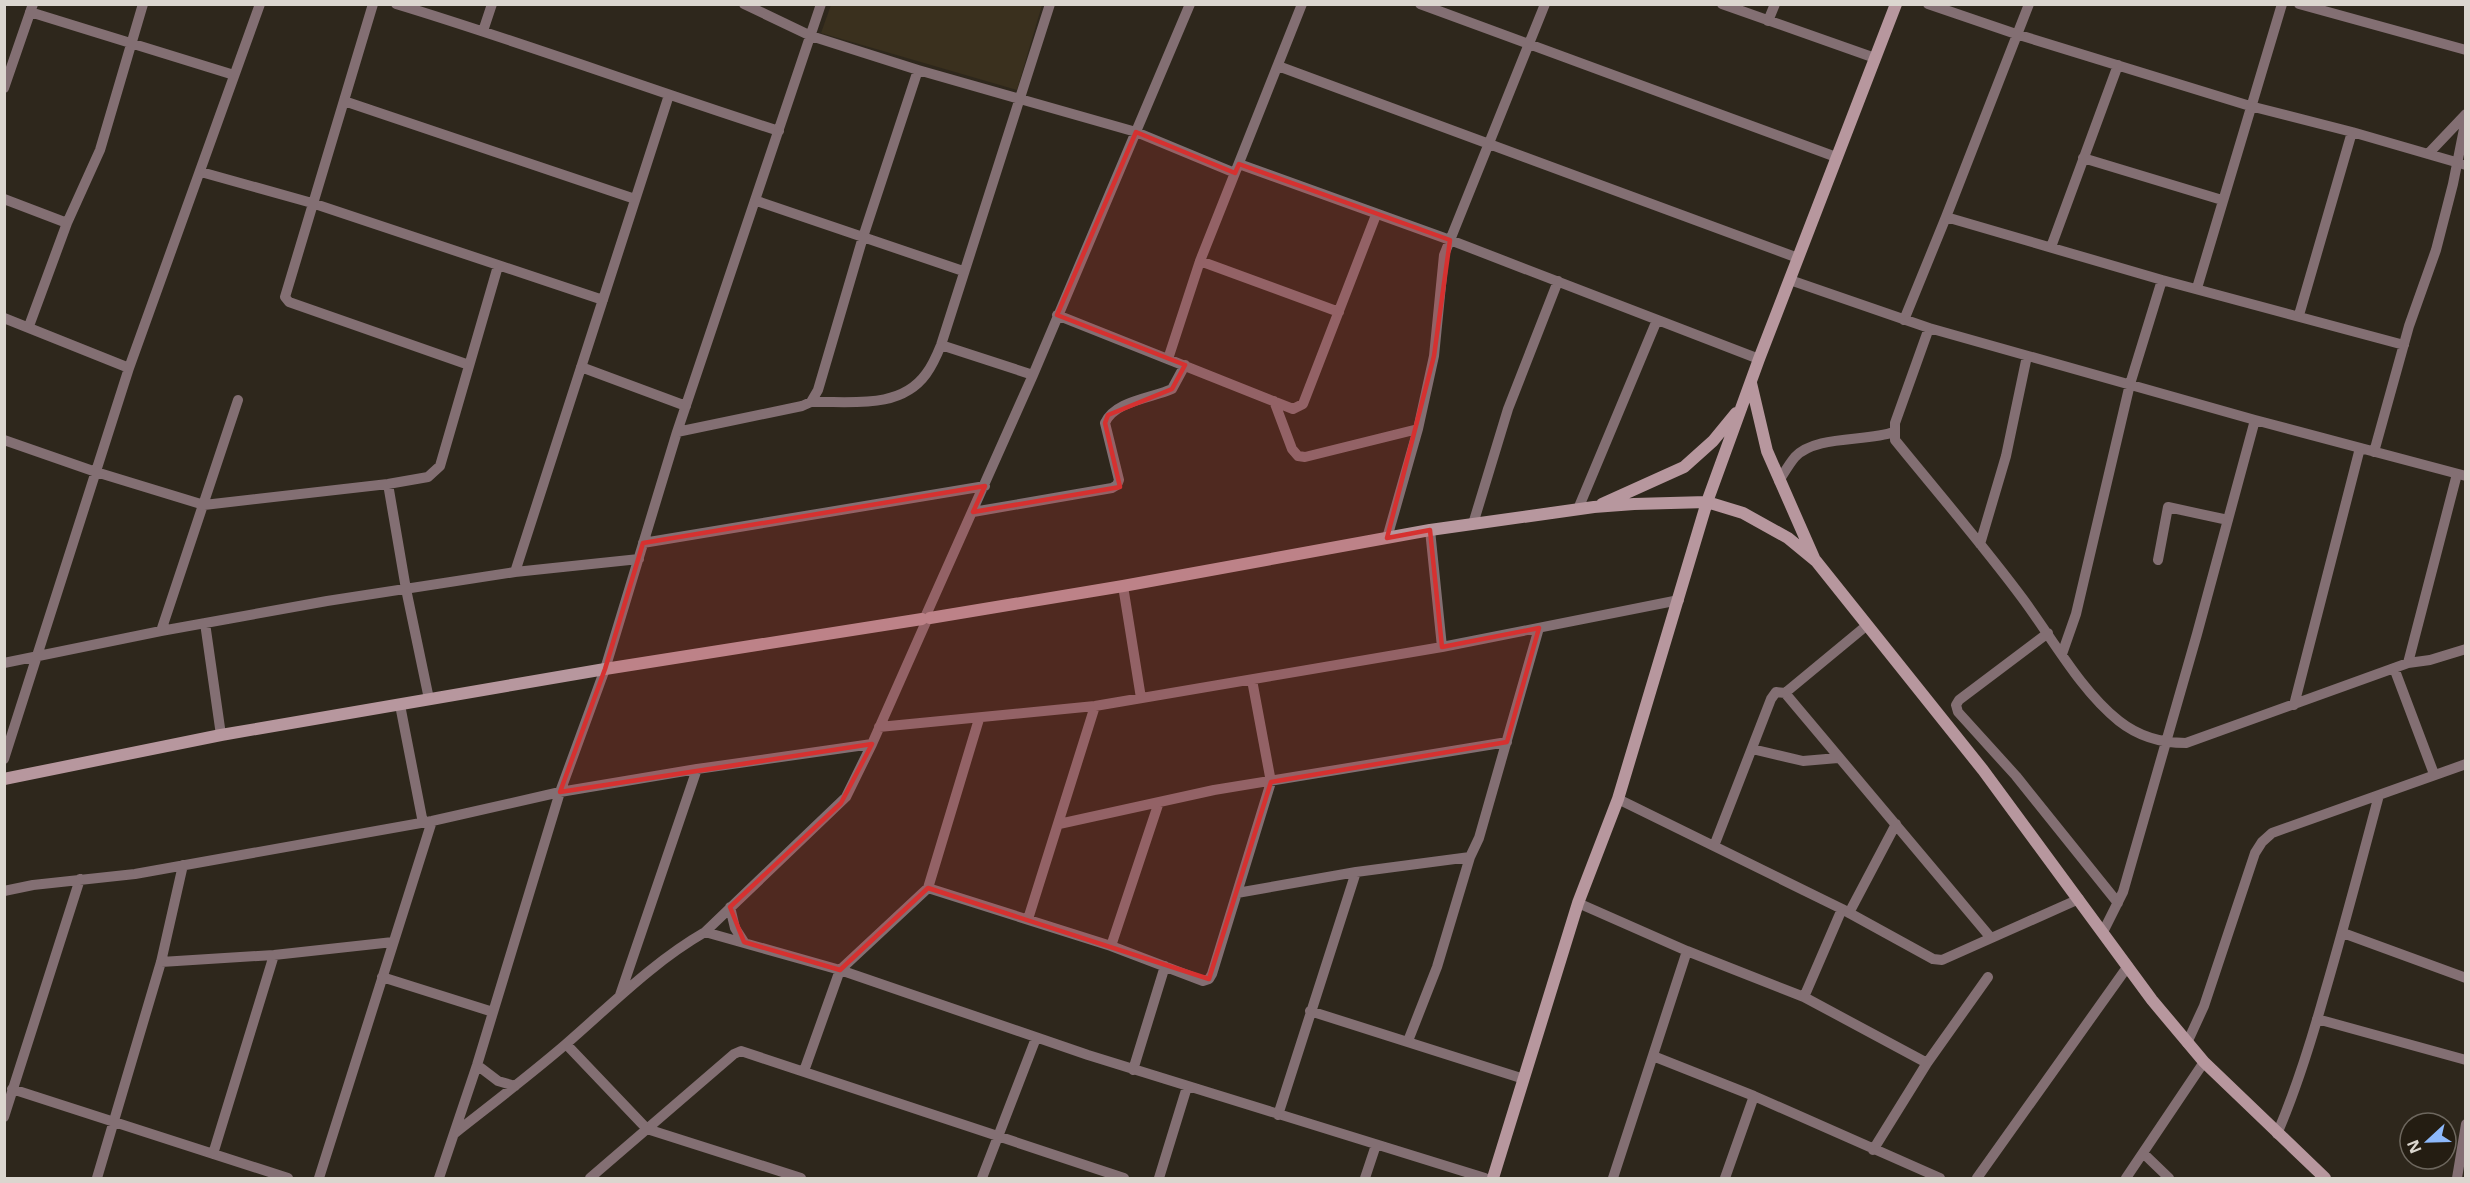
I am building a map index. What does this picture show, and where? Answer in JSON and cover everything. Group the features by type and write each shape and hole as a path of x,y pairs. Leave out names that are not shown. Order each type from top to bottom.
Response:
{"street":[{"path":"29,326 67,223 100,150 143,4"},
{"path":"4,759 129,368 260,4"},
{"path":"373,4 285,293 286,299 469,365"},
{"path":"396,4 779,131"},
{"path":"483,31 492,4"},
{"path":"744,4 811,36 918,70 1136,132 1237,169 1450,240 1759,359"},
{"path":"440,1179 560,792 605,669 677,432 757,201 821,4"},
{"path":"677,432 802,406 811,402 887,400 903,395 926,374 941,345 1050,4"},
{"path":"455,1132 566,1044 620,995 689,941 705,932 841,803 872,744 985,486 1190,4"},
{"path":"1168,359 1200,261 1302,4"},
{"path":"1420,4 1836,157"},
{"path":"1387,538 1418,429 1434,356 1444,255 1545,4"},
{"path":"1722,4 1875,58"},
{"path":"1768,21 1775,4"},
{"path":"1493,1179 1578,903 1618,799 1707,502 1759,359 1896,4"},
{"path":"1928,4 2016,34 2250,106 2461,163"},
{"path":"1904,320 2029,4"},
{"path":"2197,288 2282,4"},
{"path":"2299,4 2466,50"},
{"path":"4,88 32,8 130,43 234,75"},
{"path":"2051,248 2118,65"},
{"path":"1278,66 1798,258"},
{"path":"811,402 818,390 863,237 918,70"},
{"path":"515,572 669,95"},
{"path":"344,101 635,199"},
{"path":"2428,154 2466,114"},
{"path":"2374,452 2404,345 2436,250 2453,184 2461,163 2466,119"},
{"path":"2299,315 2352,132"},
{"path":"2083,158 2222,200"},
{"path":"201,172 312,203 603,300"},
{"path":"4,199 67,223"},
{"path":"757,201 963,271"},
{"path":"1057,315 1293,409 1303,404 1376,215"},
{"path":"1946,217 2162,280 2404,345"},
{"path":"1200,261 1339,312"},
{"path":"4,440 204,506 388,484 428,477 437,471 498,266"},
{"path":"1790,280 1929,328 2254,420 2461,475 2408,663"},
{"path":"2062,654 2071,635 2130,384 2162,280"},
{"path":"1473,524 1508,409 1558,281"},
{"path":"4,318 29,326 129,368"},
{"path":"1578,509 1657,320"},
{"path":"1929,328 1894,432 1895,440 1980,544 2087,687 2118,721 2136,732 2166,743 2186,743 2408,663 2430,660 2466,649"},
{"path":"941,345 1033,375"},
{"path":"1980,544 2006,456 2027,356"},
{"path":"973,512 1112,488 1117,485 1119,480 1105,423 1108,415 1173,389 1185,365"},
{"path":"581,367 686,406"},
{"path":"1751,382 1767,451 1816,561 1983,770 2187,1043 2325,1179"},
{"path":"161,631 238,400"},
{"path":"1274,401 1292,450 1298,456 1305,457 1418,429"},
{"path":"1594,507 1684,467 1713,441 1742,405"},
{"path":"2103,932 2123,892 2254,420"},
{"path":"1779,480 1795,457 1808,448 1863,437 1883,436 1894,432"},
{"path":"2294,705 2360,448"},
{"path":"388,484 406,589 429,699"},
{"path":"643,543 985,486"},
{"path":"4,779 221,735 429,699 1123,586 1430,530 1594,507 1707,502 1743,513 1767,524 1816,561"},
{"path":"2158,560 2168,507 2228,520"},
{"path":"1430,530 1442,647"},
{"path":"4,663 161,631 406,589 515,572 639,559"},
{"path":"1123,586 1141,698"},
{"path":"879,727 1095,706 1442,647 1679,600"},
{"path":"205,623 221,735"},
{"path":"1785,693 1866,626"},
{"path":"1408,1041 1434,974 1470,857 1479,838 1539,628"},
{"path":"2048,633 1959,700 1956,705 1958,712 2016,776 2118,903"},
{"path":"2394,668 2434,774"},
{"path":"928,888 1111,946 1203,981 1209,979 1271,782 1252,680"},
{"path":"1714,846 1771,699 1776,692 1785,693 1991,938"},
{"path":"319,1179 393,942 427,822 400,705"},
{"path":"1028,919 1095,706"},
{"path":"804,1071 840,970 928,888 979,719"},
{"path":"1059,824 1214,790 1507,742"},
{"path":"4,891 80,879 135,874 427,822 560,792 697,769 872,744"},
{"path":"1752,749 1803,761 1838,758"},
{"path":"2187,1043 2204,1006 2255,853 2262,842 2272,833 2466,764"},
{"path":"620,995 697,769"},
{"path":"2277,1134 2291,1103 2343,933 2379,795"},
{"path":"1618,799 1846,911 1933,959 1942,960 2079,899"},
{"path":"1111,946 1159,802"},
{"path":"1804,997 1846,911 1896,824"},
{"path":"1237,893 1356,872 1470,857"},
{"path":"97,1179 161,962 183,865"},
{"path":"1278,1115 1356,872"},
{"path":"4,1117 80,879"},
{"path":"1578,903 1687,951 1804,997 1927,1063"},
{"path":"730,907 735,928 744,942"},
{"path":"705,932 840,970 1133,1070 1485,1179"},
{"path":"2343,933 2466,978"},
{"path":"161,962 393,942"},
{"path":"1613,1179 1687,951"},
{"path":"213,1154 274,954"},
{"path":"1133,1070 1165,966"},
{"path":"1977,1179 2128,966"},
{"path":"382,977 493,1012"},
{"path":"1873,1150 1927,1063 1988,977"},
{"path":"1310,1011 1524,1079"},
{"path":"2317,1019 2466,1060"},
{"path":"982,1179 1036,1038"},
{"path":"566,1044 647,1129 801,1179"},
{"path":"590,1179 738,1052 745,1052 1124,1179"},
{"path":"1653,1056 1754,1096 1940,1179"},
{"path":"2126,1179 2204,1062"},
{"path":"477,1065 498,1081 515,1086"},
{"path":"1159,1179 1187,1087"},
{"path":"12,1089 288,1179"},
{"path":"1725,1179 1754,1096"},
{"path":"2457,1179 2466,1124"},
{"path":"1365,1179 1376,1145"},
{"path":"2143,1153 2169,1179"}],"highlighted area":[{"path":"1136,132 1235,173 1239,164 1450,240 1434,356 1387,538 1430,530 1442,647 1539,628 1507,742 1271,782 1209,979 928,888 840,970 744,942 730,907 841,803 872,744 560,792 605,669 643,543 985,486 973,512 1120,487 1105,423 1108,415 1172,389 1185,365 1057,315"}],"shaded area":[{"path":"831,4 1042,5 1017,90 821,33"}]}
